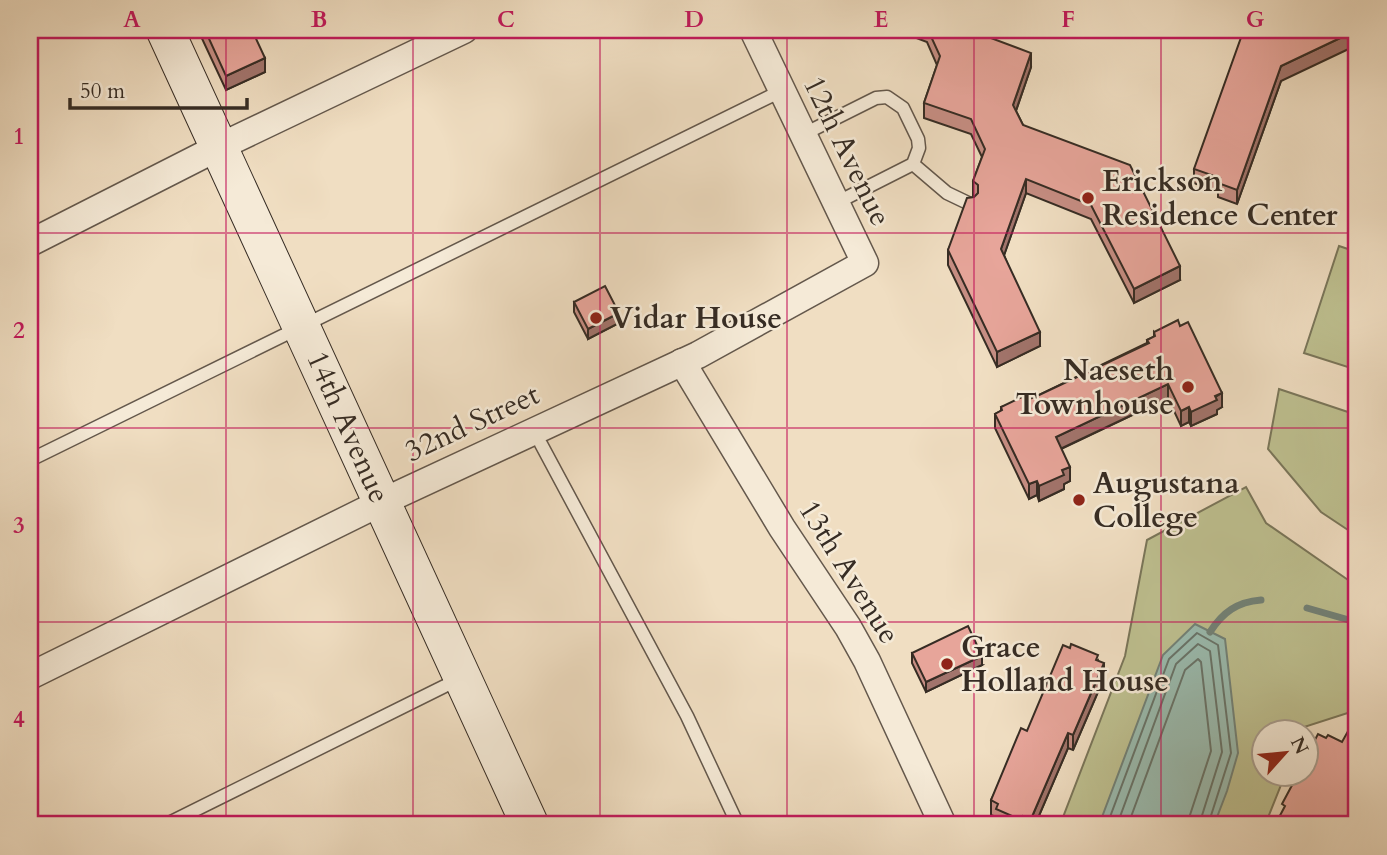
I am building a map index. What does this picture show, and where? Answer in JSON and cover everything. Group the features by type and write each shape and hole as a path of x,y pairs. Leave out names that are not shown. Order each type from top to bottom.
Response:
{"street":[{"name":"14th Avenue","path":"164,30 530,825"},
{"path":"30,243 464,30"},
{"name":"12th Avenue","path":"753,30 864,263"},
{"name":"32nd Street","path":"30,676 382,502 682,362 864,263"},
{"name":"13th Avenue","path":"682,362 782,528 848,627 867,661 943,825"}],"lane":[{"path":"30,460 780,91"},
{"path":"802,135 876,98 887,97 903,108 918,139 919,148 913,164 836,203"},
{"path":"913,164 947,193 970,204"},
{"path":"541,444 687,716 738,825"},
{"path":"165,825 463,677"}],"green space":[{"path":"1339,246 1357,252 1357,370 1304,353"},
{"path":"1279,389 1357,415 1357,536 1321,512 1268,449"},
{"path":"1246,487 1266,523 1351,582 1353,628 1357,634 1357,710 1320,722 1320,718 1250,718 1250,788 1280,788 1265,825 1060,825 1125,656 1147,540"}],"water":[{"path":"1195,624 1225,639 1238,753 1214,825 1099,825 1163,655"}],"building":[{"path":"205,30 252,30 265,58 226,76"},
{"name":"Erickson Residence Center","path":"928,30 978,30 980,34 1031,53 1013,105 1023,125 1130,165 1180,266 1134,289 1091,205 1026,179 1001,249 1040,332 997,352 948,250 967,198 978,193 978,185 973,181 985,149 971,119 924,103 940,56"},
{"path":"1357,30 1281,66 1237,190 1218,183 1220,178 1194,169 1243,32"},
{"name":"Vidar House","path":"605,286 619,313 588,329 574,302"},
{"path":"1178,320 1180,326 1188,322 1222,393 1215,396 1217,400 1191,412 1189,407 1181,411 1168,384 1056,437 1070,467 1062,470 1064,475 1039,486 1037,481 1029,484 995,414 1002,410 1001,407 1026,395 1029,399 1037,396 1149,343 1147,340 1155,336 1154,332"},
{"name":"Grace Holland House","path":"968,626 982,656 926,682 912,653"},
{"path":"1071,644 1098,655 1096,660 1104,663 1073,735 1068,733 1031,819 1023,816 1021,820 996,809 998,804 991,800 1021,728 1027,731 1063,645 1070,648"},
{"path":"1357,715 1357,825 1275,825 1291,788 1320,788 1320,735 1326,738 1328,735 1342,742"}],"waterway":[{"path":"1210,632 1231,609 1261,600"},
{"path":"1307,608 1356,622"}],"place":[{"name":"Erickson Residence Center","path":"1088,198"},
{"name":"Vidar House","path":"596,318"},
{"name":"Naeseth Townhouse","path":"1188,387"},
{"name":"Augustana College","path":"1079,500"},
{"name":"Grace Holland House","path":"947,664"}]}
